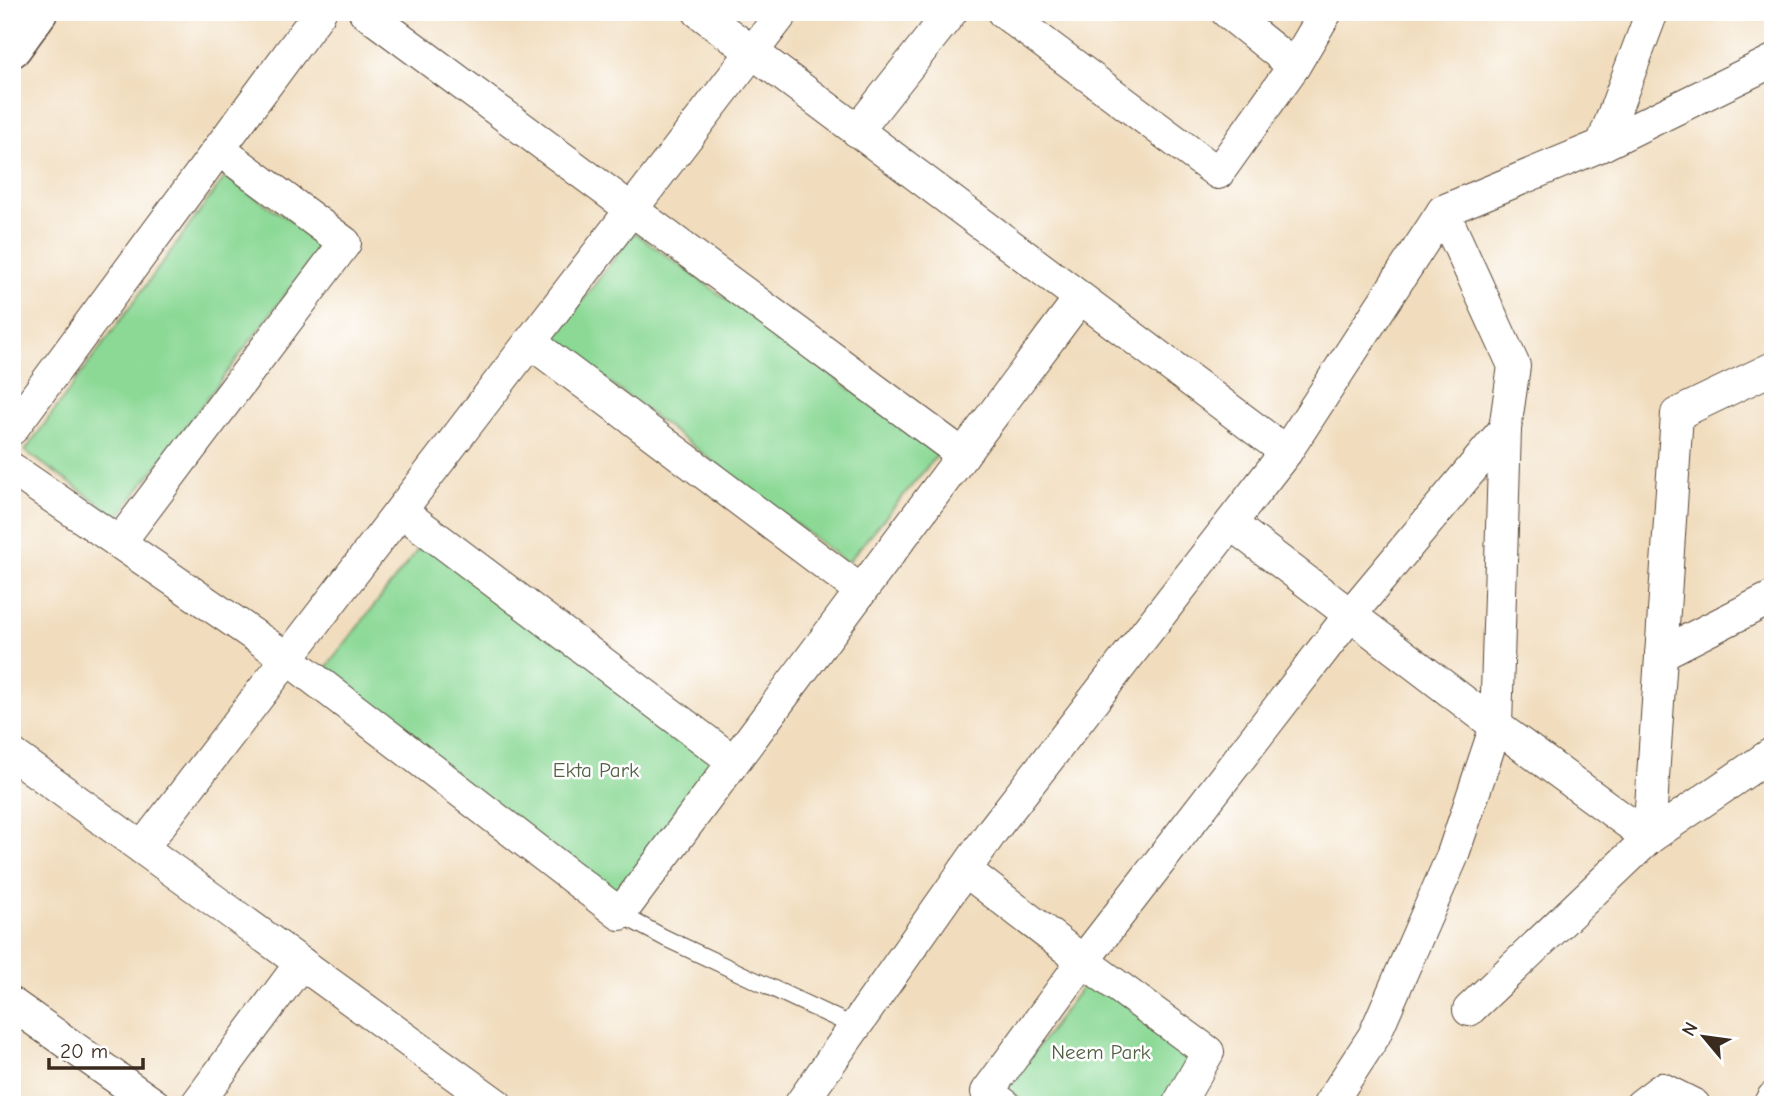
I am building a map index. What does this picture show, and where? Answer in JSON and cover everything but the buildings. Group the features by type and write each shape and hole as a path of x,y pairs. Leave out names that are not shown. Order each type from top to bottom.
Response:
{"street":[{"path":"12,48 38,12"},
{"path":"12,429 320,12"},
{"path":"365,12 963,454"},
{"path":"699,12 1286,452"},
{"path":"142,848 783,12"},
{"path":"858,131 951,12"},
{"path":"1003,12 1218,173 1294,66 1326,12"},
{"path":"1227,12 1294,66"},
{"path":"1602,145 1652,12"},
{"path":"800,1105 1002,820 1286,452 1443,211 1602,145 1773,61"},
{"path":"120,543 345,243 220,150"},
{"path":"1329,1105 1374,1036 1452,857 1496,726 1505,429 1514,366 1443,211"},
{"path":"12,469 287,658 620,914 1080,298"},
{"path":"530,342 861,591"},
{"path":"1648,838 1677,414 1773,368"},
{"path":"1004,1105 987,1092 1083,961 1350,615 1505,429"},
{"path":"401,511 733,761"},
{"path":"1231,524 1648,838"},
{"path":"1661,654 1773,597"},
{"path":"1469,1010 1648,838 1773,753"},
{"path":"12,754 498,1105"},
{"path":"965,870 1208,1052 1178,1105"},
{"path":"196,1105 301,963"},
{"path":"12,1004 155,1105"},
{"path":"1641,1105 1662,1089 1694,1105"},
{"path":"1769,1105 1773,1098"}],"lane":[{"path":"620,914 664,938 855,1027"}],"green space":[{"path":"225,177 324,243 118,517 25,451"},
{"path":"634,232 939,453 847,563 553,340"},
{"name":"Ekta Park","path":"430,534 729,755 618,903 322,673"},
{"name":"Neem Park","path":"1087,980 1200,1054 1172,1105 1012,1105 1001,1097"}]}
